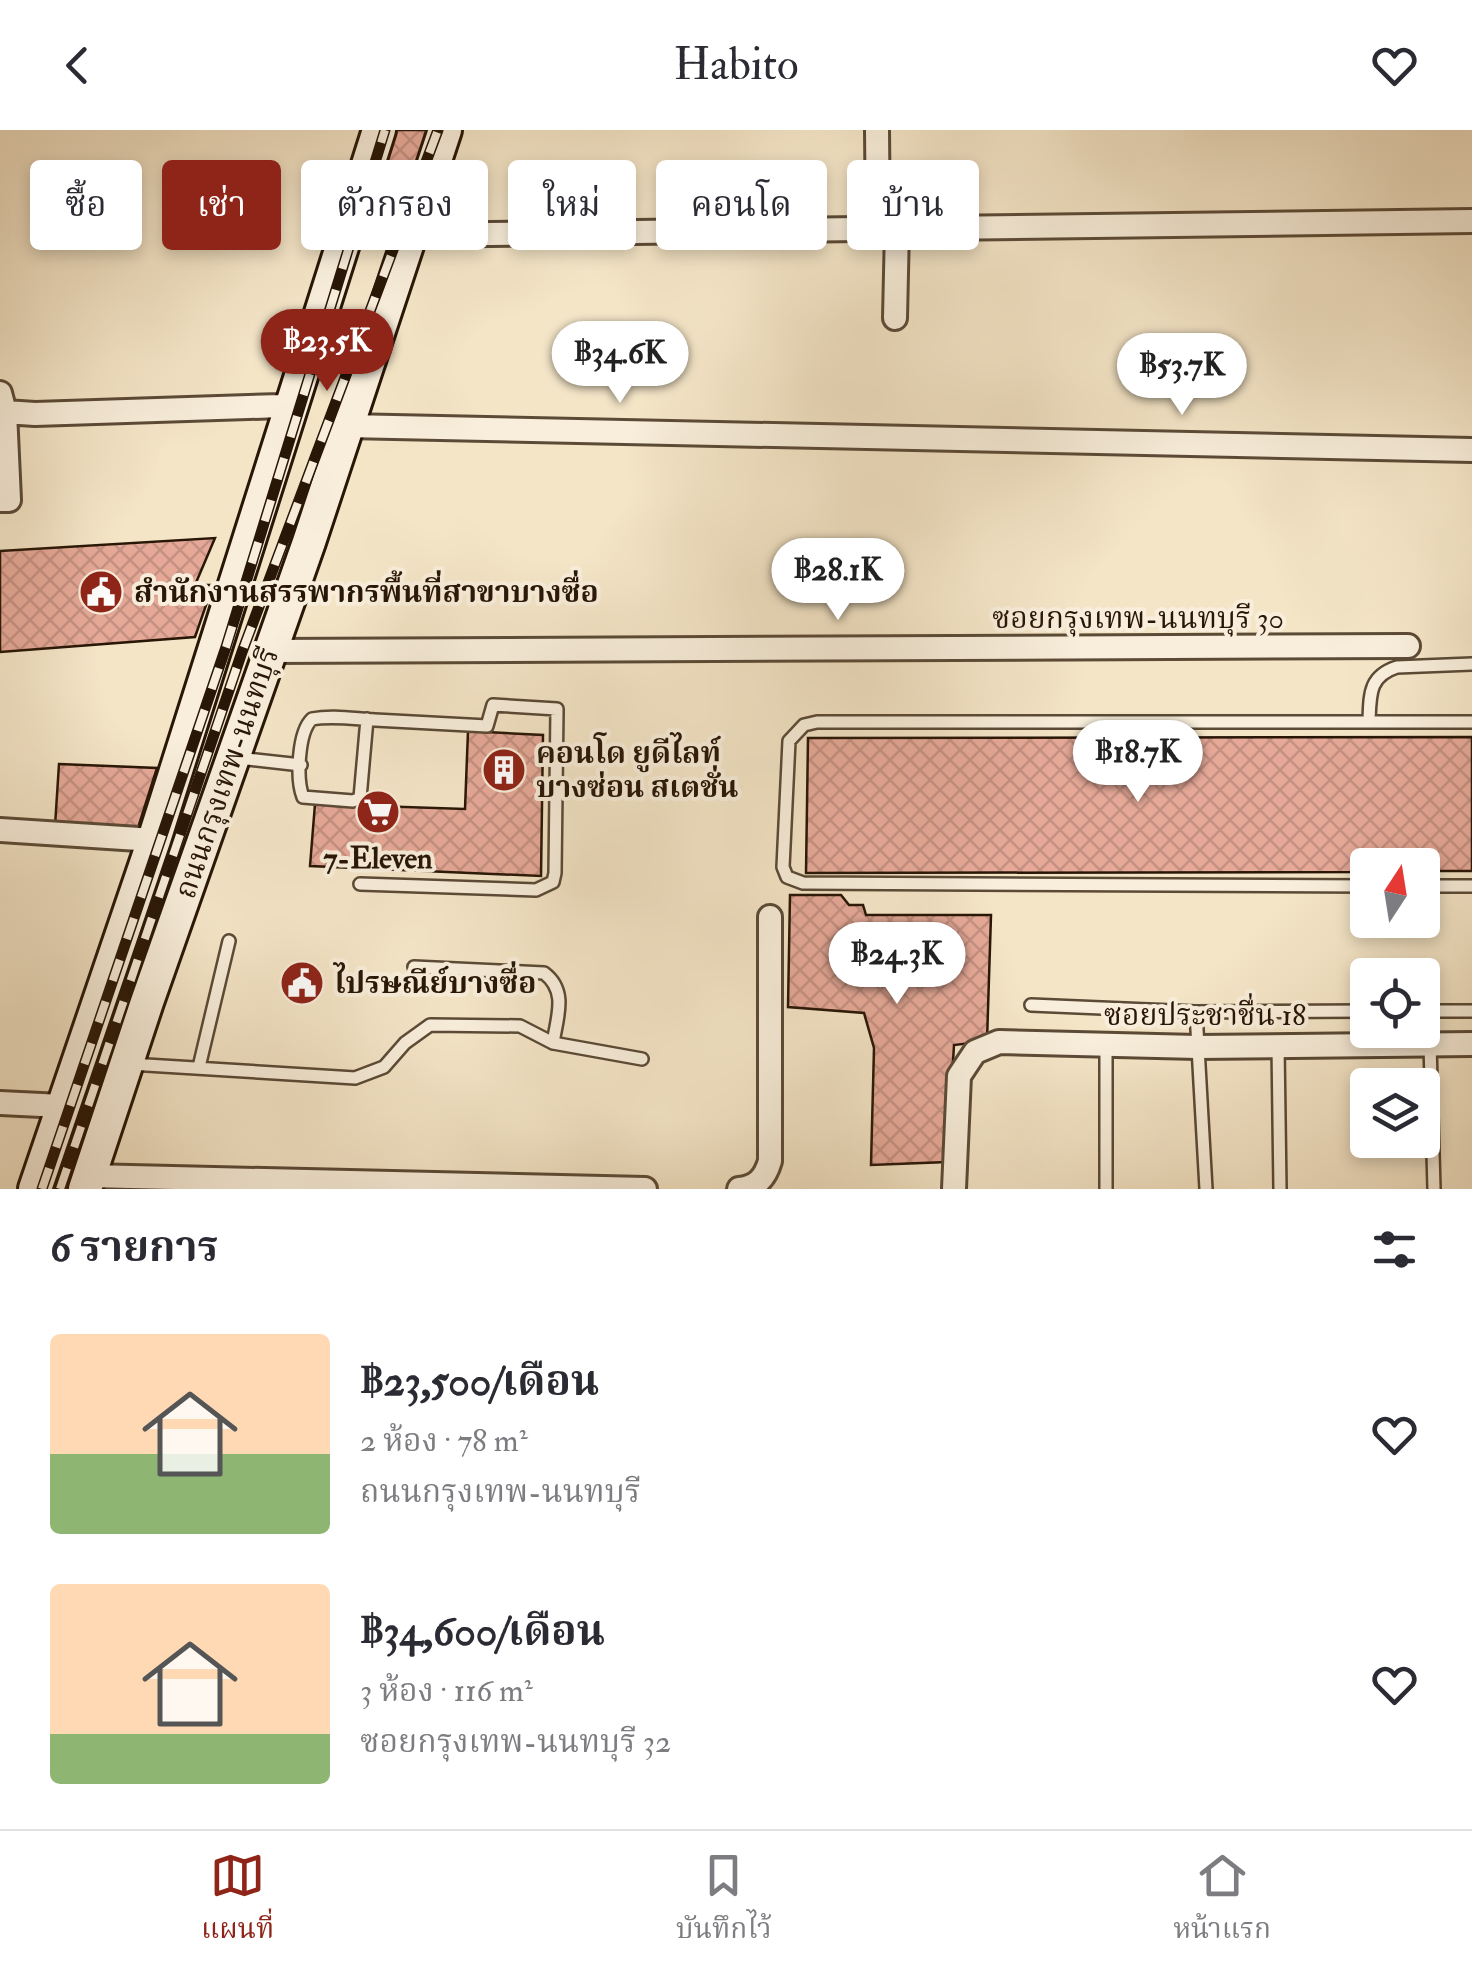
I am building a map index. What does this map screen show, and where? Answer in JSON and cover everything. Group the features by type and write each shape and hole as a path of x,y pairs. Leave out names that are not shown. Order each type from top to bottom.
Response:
{"main road":[{"name":"ถนนกรุงเทพ-นนทบุรี","path":"35,1189 154,840 379,130"},
{"name":"ถนนกรุงเทพ-นนทบุรี","path":"435,160 445,130"},
{"name":"ถนนกรุงเทพ-นนทบุรี","path":"87,1182 348,426 404,250"},
{"path":"216,640 269,651"}],"street":[{"path":"877,130 880,160"},
{"path":"979,228 1472,221"},
{"path":"488,234 847,230"},
{"path":"890,250 895,318"},
{"path":"0,500 9,500 2,402 35,414 291,403"},
{"path":"348,426 1472,450"},
{"name":"ซอยกรุงเทพ-นนทบุรี 30","path":"269,651 1408,646"},
{"path":"0,830 154,840"},
{"path":"739,1189 751,1188 765,1176 770,1161 770,917"},
{"name":"ซอยประชาชื่น 18","path":"954,1189 959,1076 975,1052 999,1042 1197,1047 1350,1045"},
{"name":"ซอยประชาชื่น 18","path":"1440,1044 1472,1044"},
{"path":"0,1103 62,1106"},
{"path":"87,1182 645,1189"}],"lane":[{"path":"1369,721 1370,690 1377,676 1386,670 1472,664"},
{"path":"360,884 536,890 553,882 555,872 557,709 493,705 486,726 366,719 321,717 308,721 301,765 303,797 358,799 362,792 366,719"},
{"path":"1350,886 795,881 784,874 782,867 790,741 804,725 836,722 1472,722"},
{"path":"233,757 301,765"},
{"path":"1440,886 1472,886"},
{"path":"200,1067 229,941"},
{"path":"414,967 544,973 554,980 561,993 552,1043"},
{"path":"1031,1005 1196,1012 1350,1011"},
{"path":"1440,1011 1472,1011"},
{"path":"1196,1012 1206,1189"},
{"path":"126,1064 355,1078 384,1067 405,1043 430,1026 520,1026 552,1043 642,1059"},
{"path":"1106,1045 1106,1189"},
{"path":"1278,1046 1280,1189"},
{"path":"1430,1048 1434,1189"}],"building":[{"path":"372,130 450,130 440,160 362,160"},
{"path":"215,538 195,585 213,585 195,637 0,652 0,551"},
{"name":"คอนโด ยูดีไลท์ บางซ่อน สเตชั่น","path":"468,731 543,735 541,876 310,866 315,804 465,809"},
{"path":"1472,737 1472,871 1440,871 1440,848 1350,848 1350,872 806,873 808,738"},
{"path":"59,764 157,768 137,831 55,826"},
{"path":"790,895 841,895 849,905 863,905 866,915 991,915 987,1041 954,1045 947,1162 871,1165 874,1048 864,1013 788,1007"}],"railway":[{"path":"42,1189 226,647 385,130"},
{"path":"60,1189 242,652 438,130"}],"place":[{"name":"สำนักงานสรรพากรพื้นที่สาขาบางซื่อ","path":"101,592"},
{"name":"คอนโด ยูดีไลท์ บางซ่อน สเตชั่น","path":"504,770"},
{"name":"7-Eleven","path":"378,812"},
{"name":"ไปรษณีย์บางซื่อ","path":"302,983"}]}
